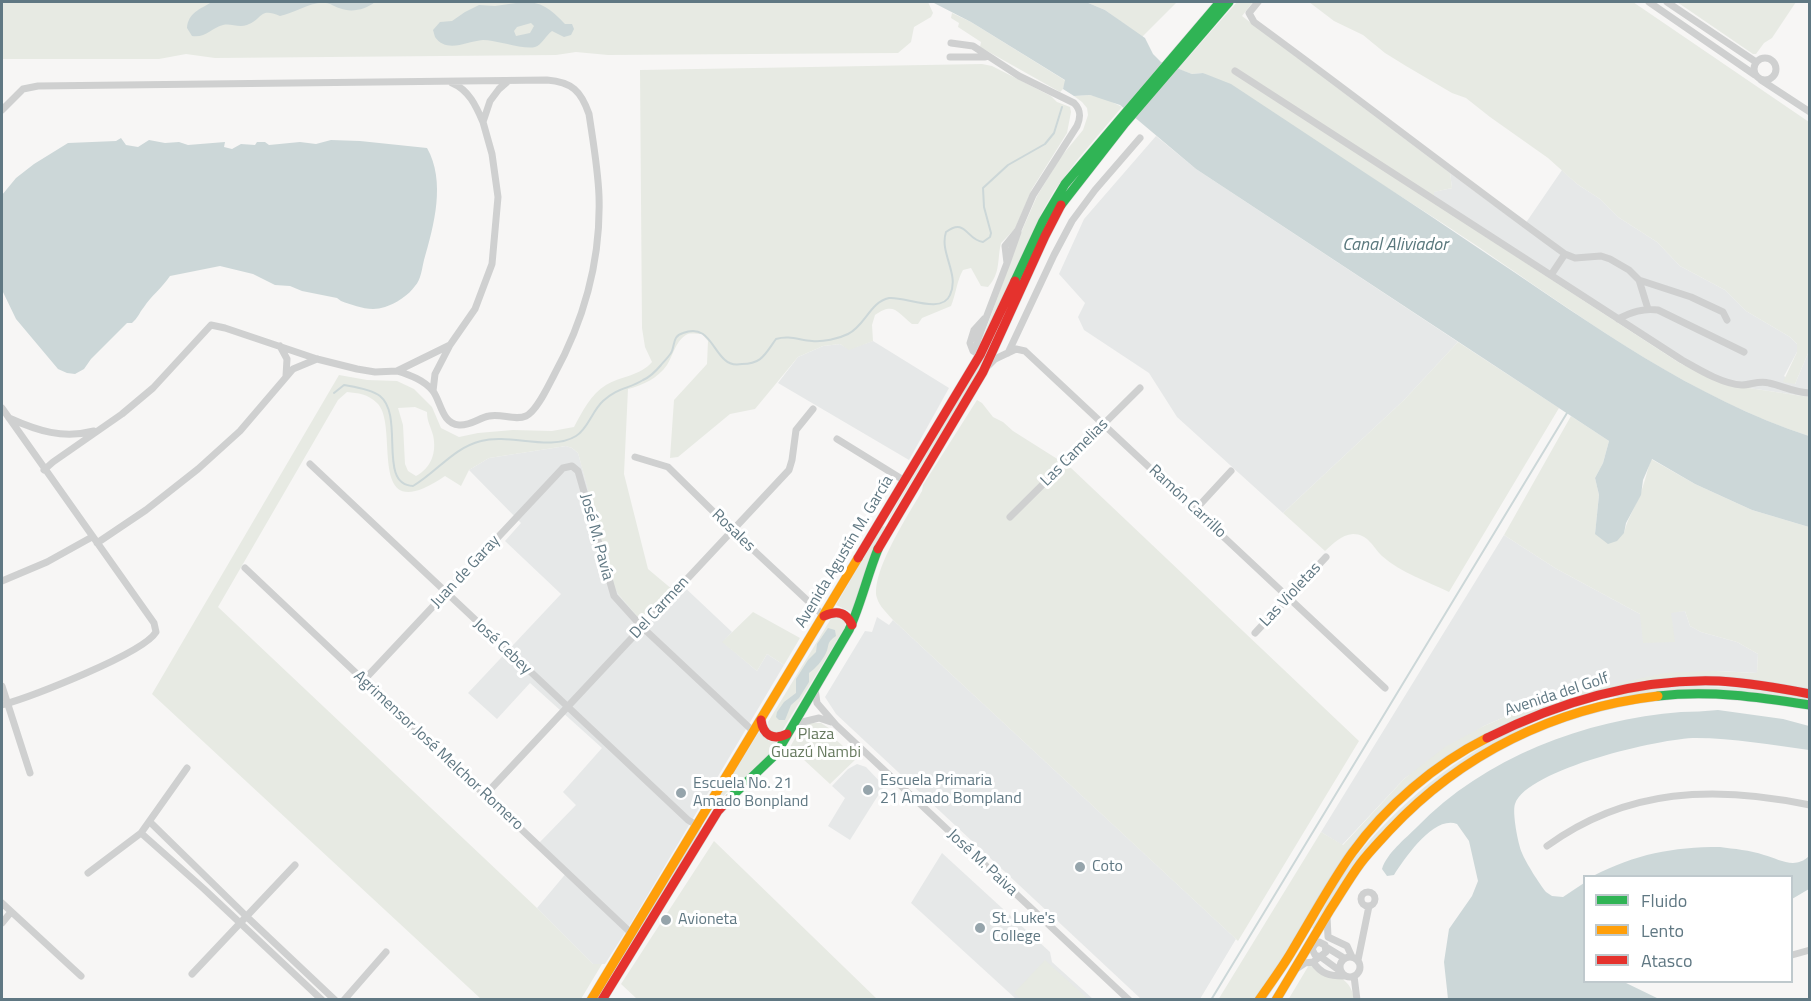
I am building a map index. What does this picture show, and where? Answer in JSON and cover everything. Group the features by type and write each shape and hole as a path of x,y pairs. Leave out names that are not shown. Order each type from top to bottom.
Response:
{"main road":[{"path":"1122,120 1220,2"},
{"path":"1180,52 1230,2"},
{"name":"Avenida Agustín M. García","path":"591,999 980,355 1054,201 1122,120"},
{"name":"Avenida Agustín M. García","path":"602,999 709,826 733,793 776,754 815,689 852,625 880,543 983,372 1057,212 1122,120"},
{"path":"824,616 836,611 842,612 852,625"},
{"name":"Avenida del Golf","path":"1276,999 1306,947 1304,932 1347,861 1374,826 1424,778 1481,741 1527,718 1603,694 1666,683 1722,682 1809,694"},
{"name":"Avenida del Golf","path":"1259,999 1306,947 1316,940 1327,915 1363,859 1402,815 1432,788 1477,756 1536,725 1609,703 1668,694 1731,694 1809,705"},
{"path":"761,720 762,729 768,736 776,739 788,734"}],"street":[{"path":"1258,2 1249,13 1254,22 1438,162 1564,254 1575,258 1601,256 1610,259 1629,270 1639,280 1691,297 1723,312 1727,320"},
{"path":"1649,2 1809,112"},
{"path":"1667,2 1756,62"},
{"path":"980,355 977,347 978,339 1007,263 1005,246 1018,230 1033,195 1080,119 1079,109 1074,103 970,45 953,44 953,57 988,57"},
{"path":"1767,58 1776,64 1776,72 1772,78 1758,77 1754,68 1760,59 1767,58"},
{"path":"1235,71 1526,262 1551,275 1712,377 1741,385 1756,381 1768,382 1793,391 1809,393"},
{"path":"2,110 23,89 38,86 547,80 566,83 586,104 599,195 598,237 589,289 564,356 542,397 527,416 490,416 456,425 445,416 433,391 417,379 397,371 366,371 317,359 211,325 153,388 44,470"},
{"path":"433,391 435,374 483,292 492,264 498,197 497,177 477,107 466,93 448,82"},
{"path":"483,122 490,101 507,82"},
{"path":"983,372 995,359 1008,353 1053,255 1072,221 1095,190 1140,138"},
{"path":"1551,275 1564,254"},
{"path":"1639,280 1648,309"},
{"path":"1618,319 1635,311 1658,310 1744,351"},
{"path":"397,371 450,345"},
{"path":"280,346 287,359 286,376"},
{"name":"Ramón Carrillo","path":"1008,353 1016,349 1025,351 1385,688"},
{"path":"2,581 94,540 146,510 204,464 240,431 286,376 300,365 317,359"},
{"name":"Las Camelias","path":"1010,517 1140,388"},
{"path":"2,408 154,623 156,632 147,641 90,671 4,704"},
{"name":"Del Carmen","path":"485,795 789,470 796,430 813,409"},
{"path":"8,417 29,427 60,435 86,434 99,430"},
{"path":"20,434 29,427"},
{"path":"837,439 905,481"},
{"name":"Rosales","path":"636,457 668,467 732,531 824,616"},
{"name":"José Cebey","path":"310,464 446,594 697,826"},
{"name":"Juan de Garay","path":"363,681 563,468 572,466"},
{"name":"José M. Pavía","path":"572,466 576,468 579,475 612,590 619,603 754,732"},
{"path":"1195,510 1232,471"},
{"name":"Las Violetas","path":"1255,633 1326,557"},
{"name":"Agrimensor José Melchor Romero","path":"245,568 631,933"},
{"path":"2,686 4,704 30,773"},
{"name":"José M. Paiva","path":"815,689 817,703 836,725 1050,928 1129,999"},
{"path":"794,724 819,718 836,725"},
{"path":"88,873 141,833 187,768"},
{"path":"1547,846 1566,832 1597,816 1615,808 1653,798 1694,794 1736,794 1809,805"},
{"path":"150,822 322,999"},
{"path":"697,826 709,826"},
{"path":"141,833 335,999"},
{"path":"192,974 295,865"},
{"path":"2,903 81,976"},
{"path":"1342,973 1340,963 1351,958 1369,906"},
{"path":"2,923 11,912"},
{"path":"1292,973 1301,965 1313,962 1325,954 1328,937 1327,915"},
{"path":"1304,932 1326,947 1351,958"},
{"path":"1306,947 1349,978 1354,976 1360,969 1351,958 1347,946 1328,937"},
{"path":"1793,954 1809,950"},
{"path":"344,999 386,952"},
{"path":"1313,962 1328,975 1342,973"},
{"path":"1354,976 1357,999"}],"shaded area":[{"path":"1156,136 1196,169 1458,342 1404,400 1283,513 1177,417 1149,373 1084,330 1078,317 1085,303 1059,274 1084,219"},
{"path":"1562,170 1577,184 1600,199 1618,217 1657,242 1680,266 1725,290 1746,311 1790,337 1797,344 1797,352 1784,376 1795,384 1809,351 1809,397 1742,387 1712,379 1678,362 1434,203 1433,192 1452,188 1450,173 1523,227"},
{"path":"873,341 949,388 909,460 778,383 798,357 823,346 840,344 849,349"},
{"path":"566,446 578,453 618,594 643,622 680,583 732,632 723,642 757,671 767,654 784,665 605,964 593,964 537,908 568,871 539,843 576,805 563,792 602,748 530,683 497,719 468,693 561,594 505,541 521,523 469,470 489,458"},
{"path":"1504,535 1555,568 1640,614 1685,611 1690,626 1701,632 1737,642 1758,654 1757,673 1716,671 1543,700 1484,726 1405,778 1342,845 1321,832"},
{"path":"877,617 889,625 893,620 1236,939 1200,999 1141,999 836,714 825,697 865,631 872,632"},
{"path":"857,764 866,767 884,786 850,840 828,826 845,798 832,786 848,769"},
{"name":"St. Luke's College","path":"942,853 1050,952 1052,962 1093,999 1016,999 911,903"}],"green space":[{"path":"2,2 928,2 933,13 931,17 914,27 911,42 898,53 608,55 576,52 556,55 215,58 186,54 159,59 2,59"},
{"path":"1086,2 1177,2 1142,37 1105,10"},
{"path":"1237,2 1253,2 1242,16 1450,173 1452,188 1434,192 1434,203 1678,362 1712,379 1742,387 1809,397 1809,436 1761,418 1669,372 1581,317 1422,210 1203,73 1192,74 1178,69"},
{"path":"1309,2 1633,2 1809,122 1809,351 1795,384 1783,382 1797,352 1797,344 1790,337 1746,311 1725,290 1680,266 1657,242 1618,217 1600,199 1577,184 1548,158 1466,98 1452,93 1406,66 1363,35 1334,21"},
{"path":"1677,2 1796,2 1772,38 1764,43 1756,54 1753,54"},
{"path":"952,13 971,22 1066,81 1063,89 1060,92 980,47 981,42 958,27 959,23 951,18"},
{"path":"982,64 992,66 1051,96 1057,102 1070,107 1071,112 1067,133 1032,189 1015,229 1001,243 997,271 988,287 981,286 971,268 963,270 951,306 922,318 918,324 912,324 895,310 881,311 875,315 872,325 873,341 849,350 840,344 823,346 798,357 755,409 730,414 678,457 670,458 674,400 707,364 708,341 702,334 684,336 659,374 628,389 624,474 648,569 673,590 643,623 618,594 614,585 578,453 572,448 566,446 489,458 469,470 461,486 445,476 420,490 403,491 394,483 389,469 383,415 377,403 366,396 347,392 338,400 218,607 537,908 593,964 602,964 581,999 481,999 152,694 339,375 367,380 397,381 414,389 432,407 441,428 459,437 478,433 513,430 552,431 574,427 596,393 612,382 642,370 652,362 645,347 642,328 640,70","holes":["415,407 427,412 433,435 433,454 426,469 416,476 408,471 405,464 403,425 398,408"]},
{"path":"1090,95 1106,99 1122,107 1054,191 1041,214 1001,307 980,346 1020,235 1037,196 1060,158 1083,130 1088,115 1087,108 1074,96"},
{"path":"998,332 991,351 888,521 888,519"},
{"path":"1458,342 1559,408 1449,592 1397,567 1382,556 1363,536 1353,534 1345,536 1325,551 1283,513 1404,400"},
{"path":"977,400 993,417 1070,467 1359,741 1238,941 893,620 878,601 876,587 879,574 892,543 922,491 923,485"},
{"path":"1571,416 1609,441 1603,463 1595,478 1599,495 1595,534 1624,533 1641,493 1651,459 1695,484 1752,510 1809,527 1809,691 1674,679 1532,713 1406,792 1322,894 1254,999 1218,1000 1321,832 1343,845 1405,778 1445,747 1484,726 1543,700 1665,673 1716,671 1757,673 1758,654 1737,642 1701,632 1690,626 1685,611 1671,613 1675,642 1643,643 1640,614 1555,568 1504,535"},
{"path":"885,526 853,613 836,605 882,527"},
{"path":"753,612 800,638 784,665 767,654 757,671 722,642"},
{"path":"832,617 842,617 845,627 782,731 773,733 769,730 768,722"},
{"path":"1695,686 1767,691 1809,698 1809,702 1766,694 1609,697 1534,722 1478,753 1438,780 1392,821 1354,865 1314,929 1312,928 1346,870 1377,832 1434,780 1466,757 1499,737 1570,706 1619,694"},
{"name":"Plaza Guazú Nambi","path":"809,723 821,723 835,732 836,740 857,758 830,784 790,747 802,726"},
{"path":"759,732 769,741 778,743 774,750 732,787 712,809"},
{"path":"702,829 599,999 596,1000 699,830"},
{"path":"714,841 877,999 637,999 621,984"},
{"path":"1045,960 1088,999 1021,999 1014,993"},
{"path":"1309,965 1344,980 1349,985 1354,1000 1288,1000"}],"water":[{"path":"212,2 375,2 362,9 353,10 344,10 328,3 320,3 280,16 265,13 247,25 223,25 201,36 192,36 187,28 190,19 195,12"},
{"path":"523,2 536,3 551,11 565,24 572,24 574,29 571,35 564,37 552,31 540,44 530,48 483,40 451,46 445,45 435,37 433,30 440,22 452,21 479,5 495,6","holes":["531,23 534,26 530,33 516,36 514,31 517,27"]},
{"name":"Canal Aliviador","path":"928,2 1086,2 1105,10 1145,38 1153,54 1161,62 1192,74 1203,73 1231,84 1645,358 1725,402 1809,436 1809,527 1752,510 1695,484 1652,459 1643,480 1641,495 1626,523 1624,533 1617,541 1608,544 1595,534 1599,495 1595,478 1603,463 1609,441 1196,169 1120,105 1090,95 1074,96 1063,89 1065,80 971,22"},
{"path":"121,138 126,145 138,147 149,140 165,143 179,142 188,145 225,142 224,147 232,149 241,144 255,145 257,142 265,142 269,145 300,142 316,144 331,140 427,148 433,161 437,189 434,218 419,281 409,293 397,301 385,307 368,309 337,298 302,291 290,286 275,285 253,274 220,266 170,276 134,321 127,323 84,369 75,374 58,369 16,319 2,290 2,195 16,178 68,143 116,141"},
{"path":"828,628 835,630 836,636 829,642 821,662 809,673 809,682 799,698 791,705 785,720 779,720 776,717 777,712 784,702 796,693 796,679 816,652 817,644"},
{"path":"1718,710 1783,719 1809,726 1809,750 1710,738 1679,739 1655,743 1597,758 1543,779 1525,791 1514,808 1520,849 1546,892 1552,896 1563,897 1583,884 1583,983 1626,983 1659,999 1448,999 1444,962 1449,929 1472,896 1478,881 1469,841 1457,824 1448,823 1430,832 1405,859 1394,875 1387,876 1382,869 1388,857 1444,802 1505,762 1573,733 1645,716"},
{"path":"1720,847 1753,852 1793,863 1809,856 1809,889 1793,898 1793,875 1595,875 1639,857 1686,848"}],"waterway":[{"path":"334,393 344,385 368,390 380,396 391,418 393,462 396,474 402,483 413,486 471,444 492,439 542,443 566,440 576,436 584,429 599,405 608,396 638,383 655,372 671,353 676,338 680,334 691,331 704,334 725,360 733,364 749,364 766,354 776,339 821,341 848,334 859,326 882,300 896,298 939,304 946,301 950,295 953,279 945,248 946,232 958,227 983,242 990,237 983,188 1008,165 1045,144 1054,133 1062,107"},
{"path":"1211,1000 1567,413"}],"traffic: fast":[{"path":"1015,281 1043,221 1065,184 1220,2"},
{"path":"1061,205 1125,123 1229,2"},
{"path":"729,799 776,754 849,630 878,549"},
{"path":"1658,696 1715,694 1810,705"}],"traffic: slow":[{"path":"591,1000 858,558"},
{"path":"1276,1000 1360,864 1390,830 1447,779 1479,757 1547,724 1583,711 1658,696"},
{"path":"1259,1000 1336,877 1365,836 1396,803 1430,773 1487,738"}],"traffic: jam":[{"path":"878,549 983,372 1061,205"},
{"path":"858,558 980,355 1015,281"},
{"path":"824,616 841,613 852,625"},
{"path":"1487,738 1570,703 1629,688 1658,684 1719,681 1810,694"},
{"path":"761,720 766,733 773,737 787,734"},
{"path":"602,1000 718,811 729,799"}],"place":[{"name":"Escuela Primaria 21 Amado Bompland","path":"868,790"},
{"name":"Escuela No. 21 Amado Bonpland","path":"681,793"},
{"name":"Coto","path":"1080,867"},
{"name":"Avioneta","path":"666,920"},
{"name":"St. Luke's College","path":"980,928"}]}
